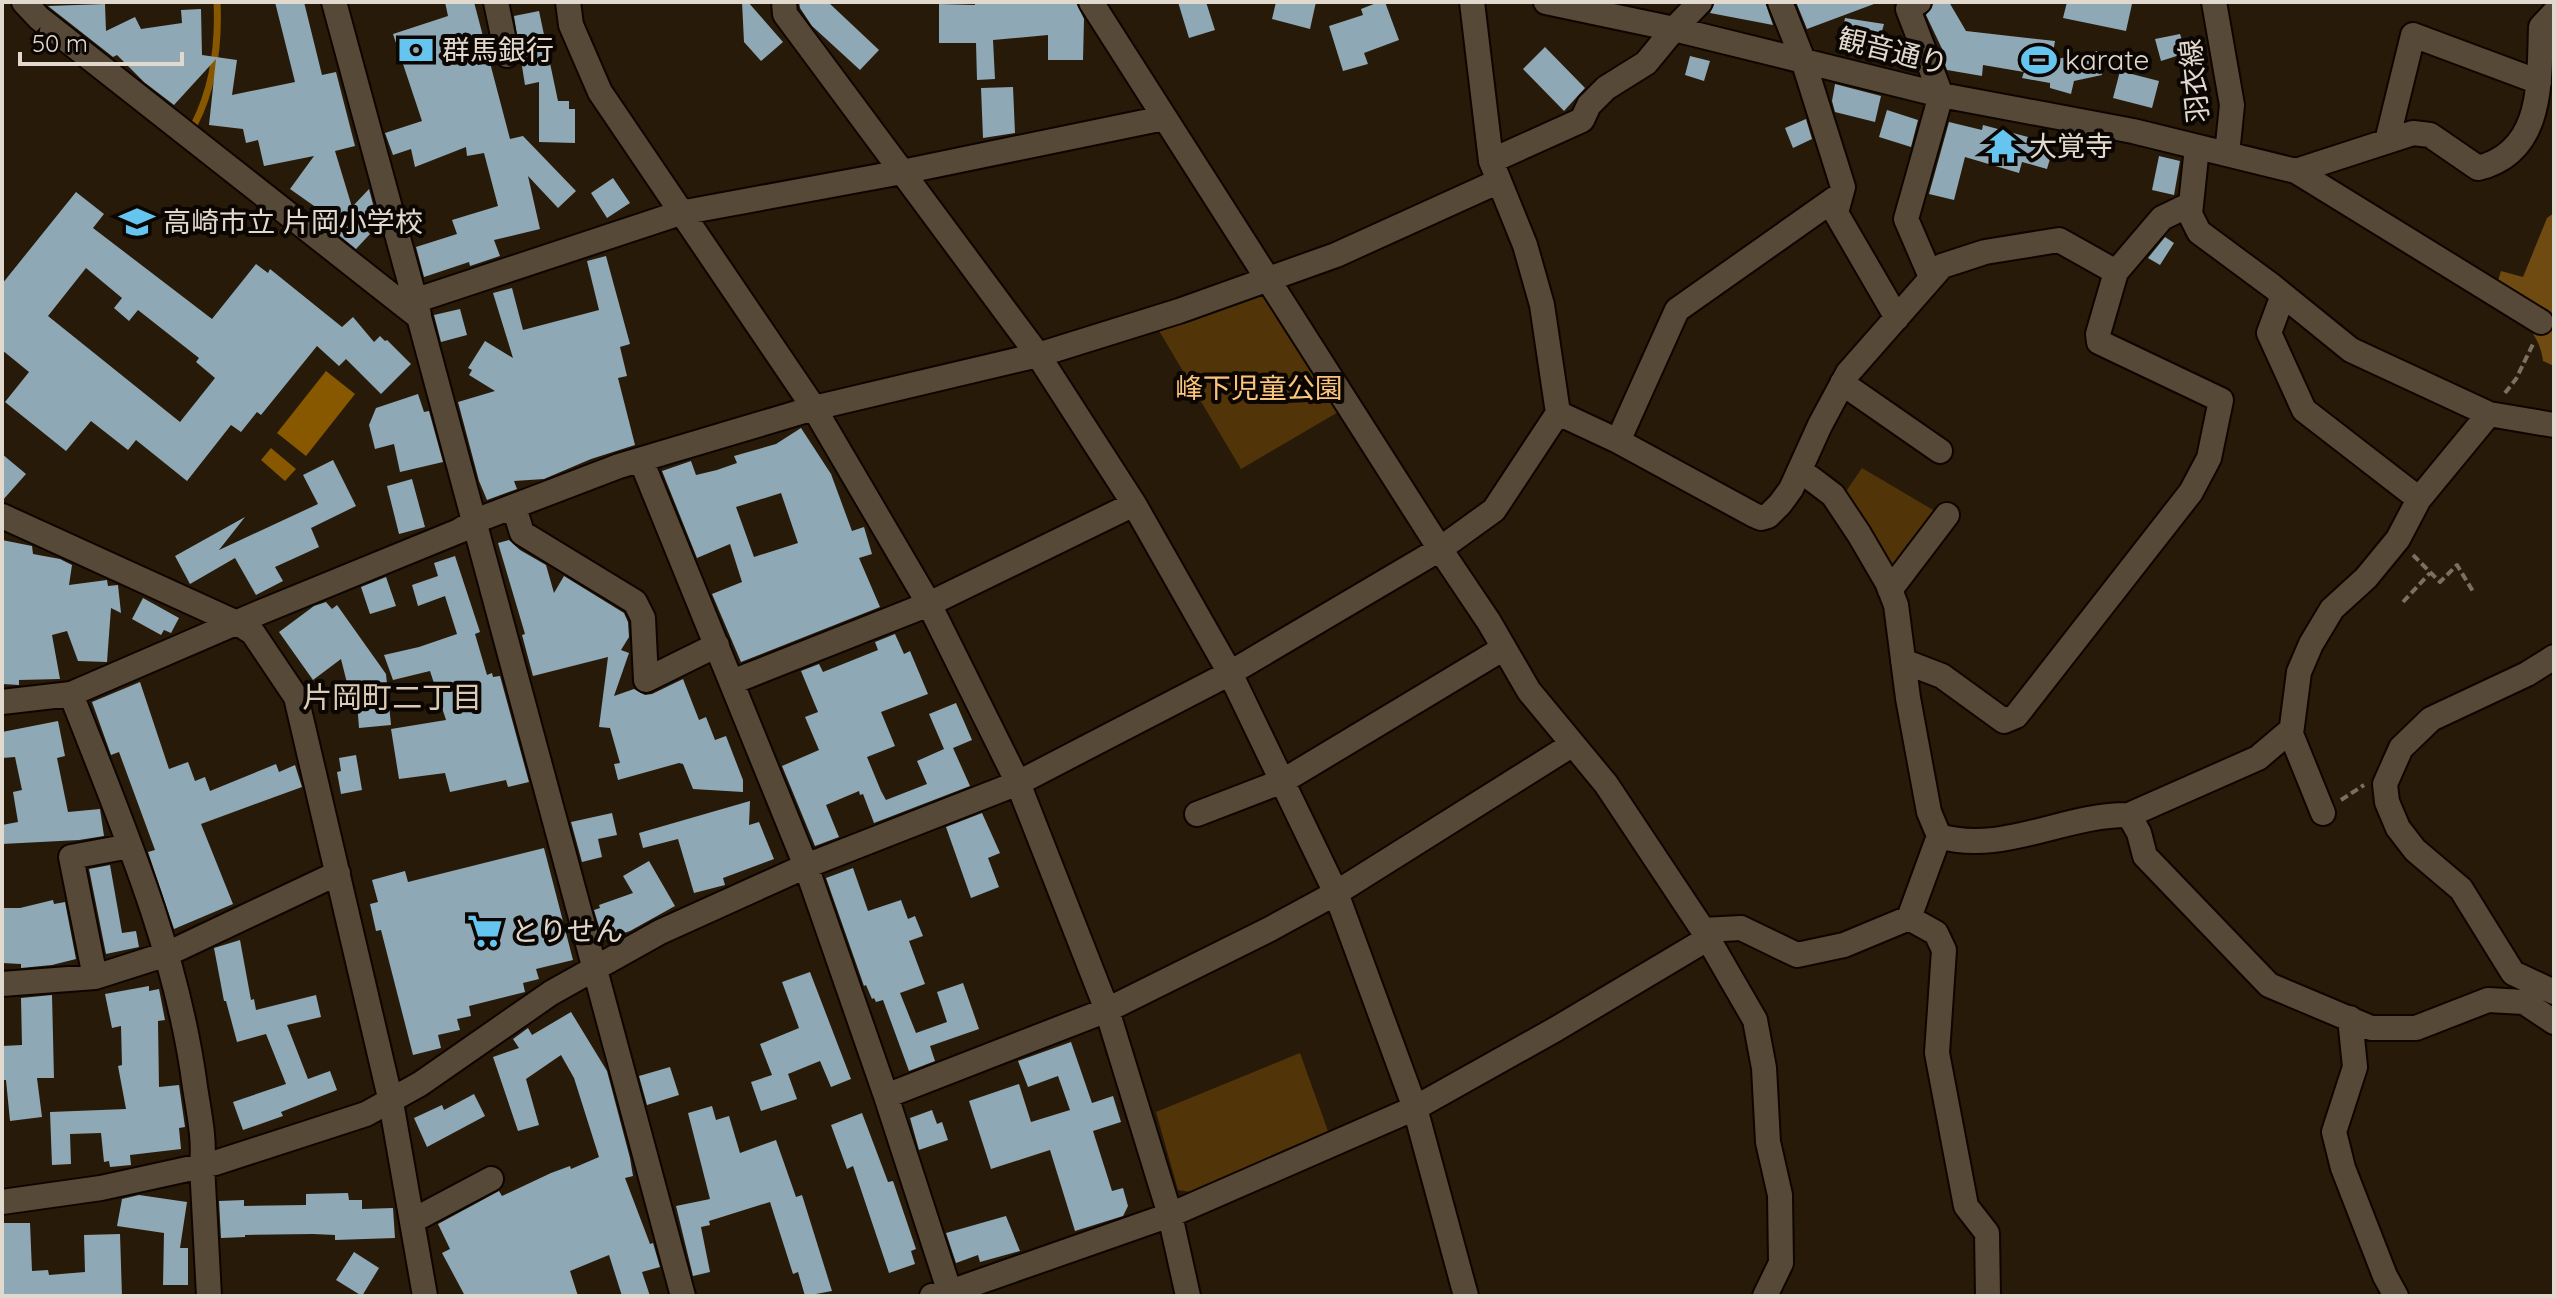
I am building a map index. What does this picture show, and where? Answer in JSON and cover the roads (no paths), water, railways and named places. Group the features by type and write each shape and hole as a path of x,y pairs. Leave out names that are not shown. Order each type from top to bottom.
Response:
{"street":[{"path":"24,2 39,18 417,309"},
{"path":"334,2 683,1296"},
{"path":"496,2 507,55"},
{"path":"568,2 571,25 600,92 814,408 929,604 1018,783 1107,1010 1170,1215 1188,1296"},
{"path":"784,2 785,14 1038,355 1134,504 1230,673 1336,893 1415,1108 1466,1296"},
{"path":"1091,2 1529,691 1606,784 1705,934 1755,1020 1764,1068 1768,1142 1780,1195 1781,1263 1766,1296"},
{"path":"2,1202 101,1188 202,1165 366,1114 391,1102 551,993 683,920 806,866 1018,783 1230,673 1440,549 1494,510 1558,413 1542,305 1525,245 1494,172 1472,2"},
{"name":"観音通り","path":"1546,2 1674,29 1941,95 2133,131 2296,171"},
{"path":"2,702 71,694 459,531 475,521 641,460 814,408 1038,355 1336,255 1494,172 1582,120 1589,105 1606,88 1646,63 1700,2"},
{"path":"1780,2 1803,60 1843,187 1836,213 1897,318"},
{"path":"1919,2 1908,9 1941,95 1906,219 1931,277"},
{"name":"羽衣線","path":"2221,4 2232,105 2227,154"},
{"path":"2296,171 2413,133 2430,135 2478,168 2494,164 2512,153 2525,133 2539,95 2541,27 2554,13"},
{"path":"2387,141 2413,35 2539,82"},
{"path":"417,309 680,213 902,172 1164,118"},
{"path":"2197,147 2190,214 2199,232 2351,350 2489,414 2554,425"},
{"path":"2296,171 2541,322"},
{"path":"1618,441 1677,310 1840,195"},
{"path":"1903,661 1942,676 2004,721 2016,716 2191,492 2209,458 2221,400 2099,342 2098,334 2116,272 2162,218 2191,204"},
{"path":"1558,413 1618,441 1761,518 1780,504 1842,383 1942,266 1964,257 2059,240 2116,272"},
{"path":"2283,295 2269,333 2304,410 2419,499"},
{"path":"1842,383 1940,451"},
{"path":"2323,813 2291,730 2299,672 2332,609 2366,578 2398,539 2419,499 2489,414"},
{"path":"641,460 806,866 886,1096 944,1295 1170,1215 1415,1108 1556,1029 1705,934 1741,928 1797,955 1844,945 1909,918 1939,836 1929,812 1896,605 1859,534 1833,495 1800,470"},
{"path":"732,682 929,604 1134,504"},
{"path":"514,507 522,533 635,602 643,618 646,680 717,645"},
{"path":"1890,590 1947,515"},
{"path":"2,516 239,624 253,633 296,697 391,1102 425,1296"},
{"path":"1197,814 1283,781 1504,648"},
{"path":"2554,657 2527,674 2431,719 2401,748 2385,784 2387,802 2398,828 2415,850 2461,889 2513,973 2554,992"},
{"path":"71,694 130,846 167,954 191,1052 204,1146 202,1165 209,1296"},
{"path":"1939,836 1957,842 1986,842 2104,814 2129,815 2258,758 2291,730"},
{"path":"886,1096 1107,1010 1336,893 1573,744"},
{"path":"2129,815 2139,833 2145,856 2269,985 2371,1028 2416,1028 2488,1000 2524,1002 2554,1022"},
{"path":"95,977 71,857 130,846"},
{"path":"2,984 95,977 167,954 338,873"},
{"path":"1909,918 1936,933 1944,950 1937,1053 1966,1206 1987,1233 1988,1296"},
{"path":"2350,1018 2355,1067 2334,1132 2349,1181 2385,1276 2396,1296"},
{"path":"412,1221 491,1179"}],"waterway":[{"path":"195,123 207,94 214,64 217,2"}],"place":[{"name":"群馬銀行","path":"416,50"},
{"name":"karate","path":"2039,60"},
{"name":"大覚寺","path":"2003,146"},
{"name":"高崎市立 片岡小学校","path":"137,222"},
{"name":"とりせん","path":"485,931"}],"district":[{"name":"片岡町二丁目","path":"392,698"}],"park label":[{"name":"峰下児童公園","path":"1259,388"}]}
